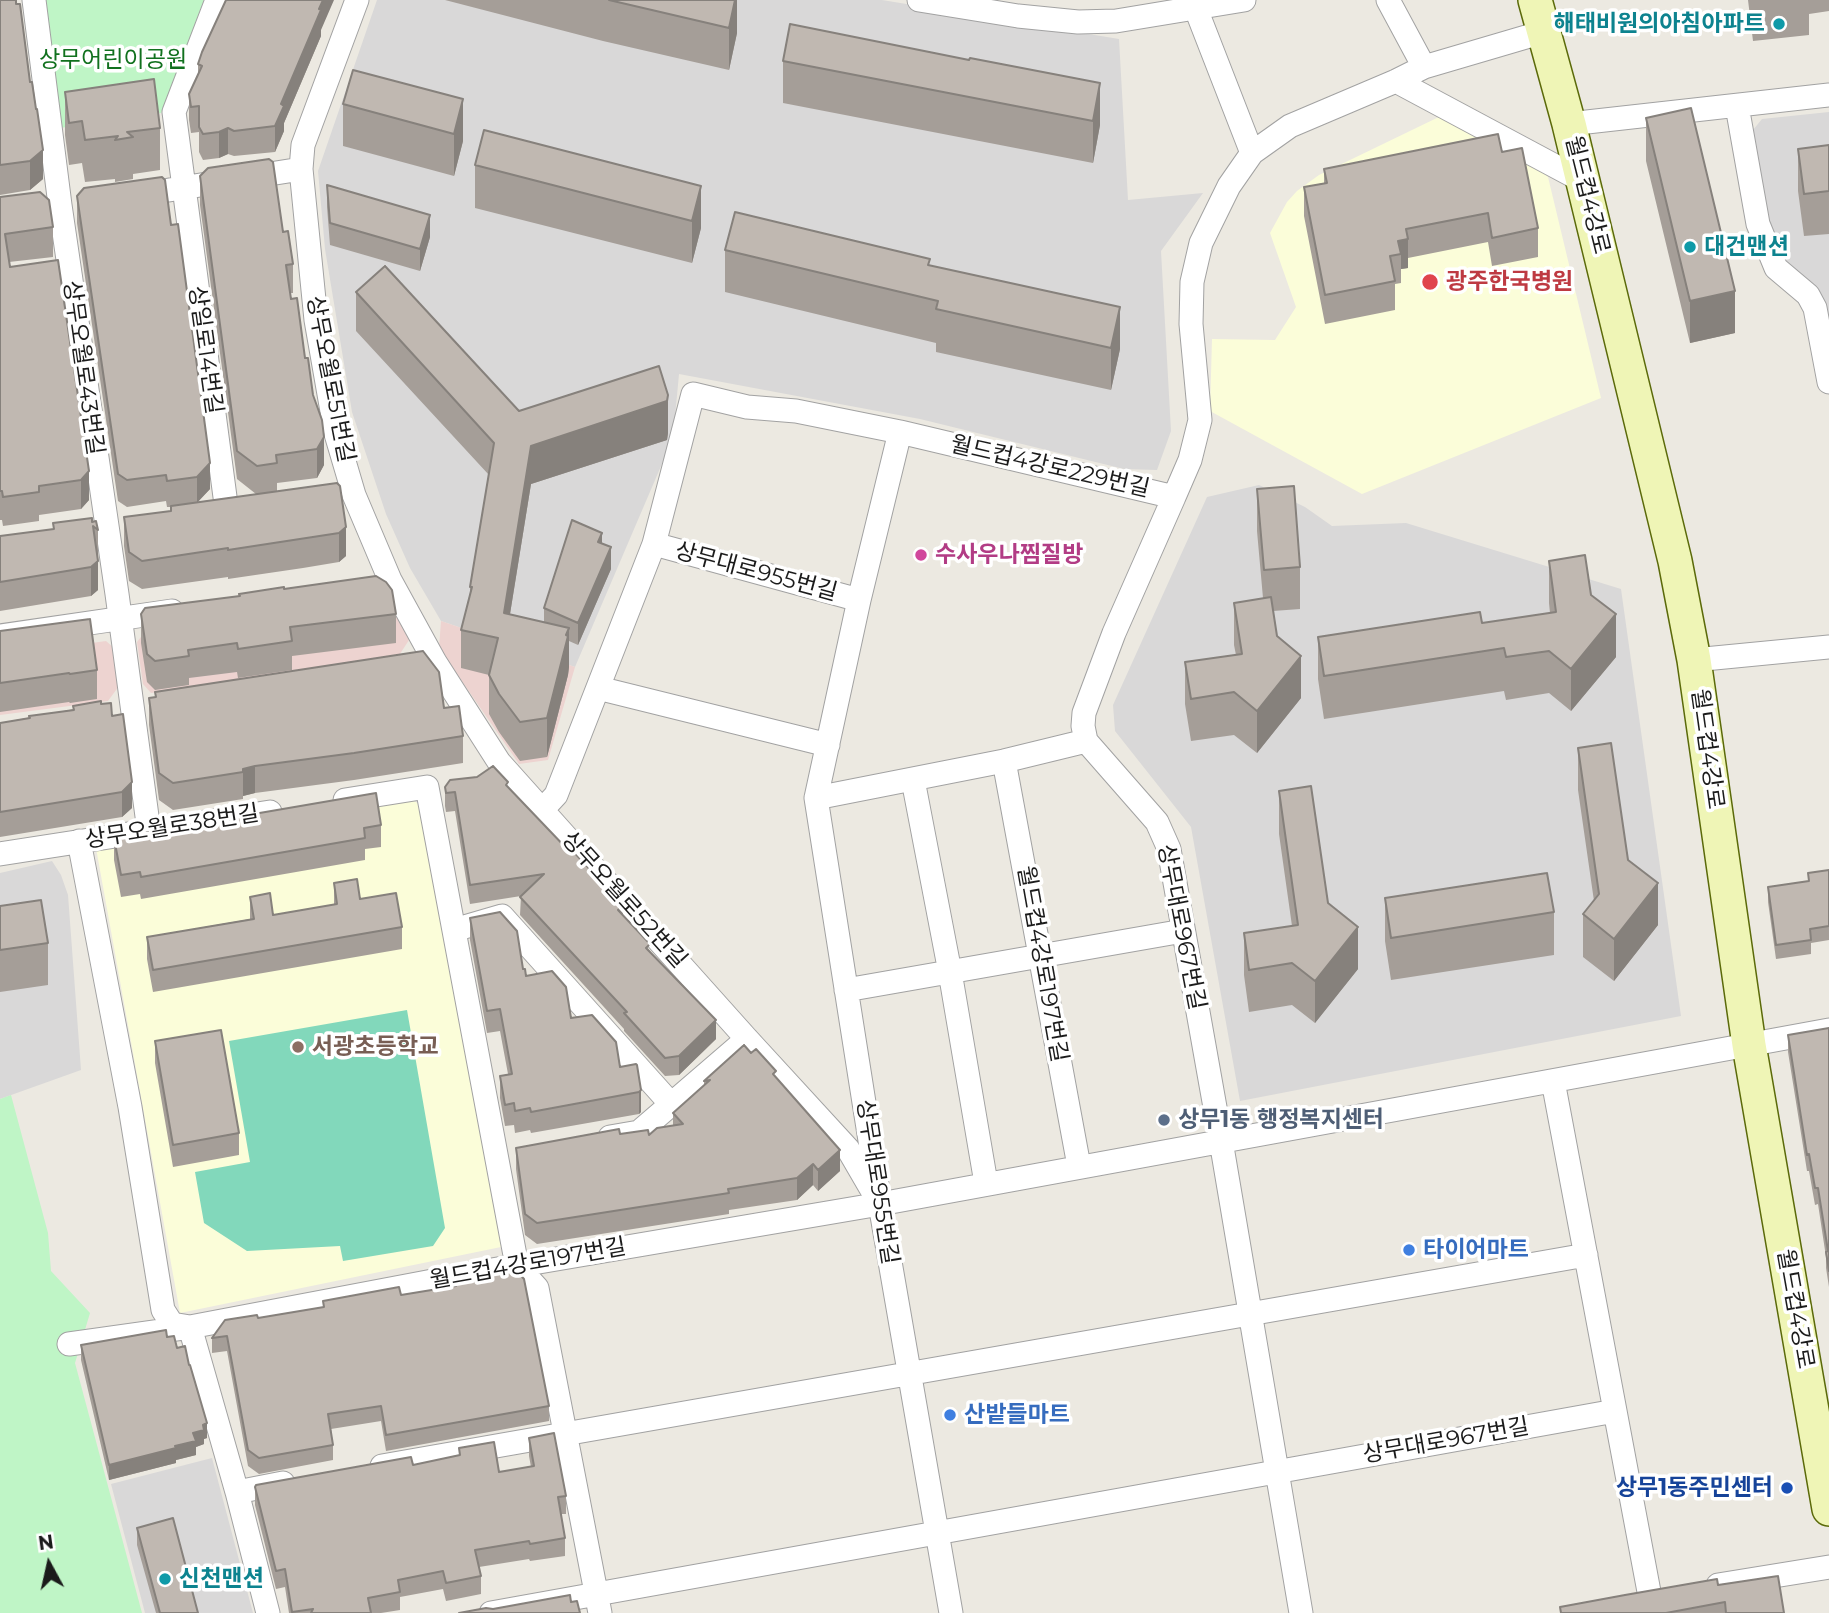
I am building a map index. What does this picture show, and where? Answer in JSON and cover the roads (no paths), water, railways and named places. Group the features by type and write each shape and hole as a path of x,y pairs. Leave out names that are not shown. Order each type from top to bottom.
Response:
{"street":[{"name":"상무오월로43번길","path":"34,0 60,205 149,831"},
{"name":"상일로14번길","path":"217,0 174,112 227,512"},
{"name":"상무오월로51번길","path":"357,0 303,145 301,169 316,320 336,434 380,581"},
{"path":"919,0 1018,16 1078,22 1116,21 1197,4 1244,0"},
{"path":"1388,0 1424,66"},
{"name":"월드컵4강로","path":"1535,0 1569,124 1675,561 1694,660 1749,1045 1829,1509"},
{"path":"1197,4 1252,153"},
{"name":"월드컵4강로229번길","path":"543,809 556,795 654,544 692,394 747,407 796,411 900,432 1174,497 1190,460 1200,420 1191,324 1192,282 1200,243 1229,186 1252,153 1290,126 1396,81 1424,66 1543,32"},
{"path":"1396,81 1583,181"},
{"path":"1569,124 1829,95"},
{"path":"1737,106 1758,224 1776,268 1808,295 1815,308 1829,382"},
{"path":"142,194 301,169"},
{"path":"36,208 87,201"},
{"name":"상무대로955번길","path":"900,432 859,600 816,798 880,1204 951,1613"},
{"path":"328,499 354,495"},
{"path":"816,798 1004,761 1086,741 1084,713 1091,692 1174,497"},
{"path":"200,516 252,509"},
{"path":"80,534 134,526"},
{"name":"상무대로955번길","path":"654,544 859,600"},
{"name":"상무오월로52번길","path":"380,581 435,662 491,768 543,809 848,1149 880,1204"},
{"path":"0,636 187,609"},
{"path":"1694,660 1829,647"},
{"path":"408,666 435,662"},
{"path":"598,688 828,745"},
{"path":"105,713 159,705"},
{"name":"상무대로967번길","path":"1086,741 1157,822 1169,849 1301,1613"},
{"name":"월드컵4강로197번길","path":"1004,761 1079,1166"},
{"path":"913,780 950,972 986,1183"},
{"path":"323,804 451,785"},
{"path":"427,788 517,1266 537,1288 598,1603"},
{"name":"상무오월로38번길","path":"0,854 296,808"},
{"path":"79,841 130,1107 163,1310 172,1324 190,1327 268,1613"},
{"path":"454,930 502,916 671,1104"},
{"path":"846,990 1183,931"},
{"name":"월드컵4강로197번길","path":"69,1344 190,1327 480,1272 880,1204 1829,1030"},
{"path":"587,1141 639,1132 747,1039"},
{"path":"1553,1081 1650,1597"},
{"path":"496,1156 522,1152"},
{"path":"360,1469 1586,1255"},
{"name":"상무대로967번길","path":"1277,1472 1615,1411"},
{"path":"491,1613 598,1603 937,1533 1277,1472"},
{"path":"237,1492 305,1479"},
{"path":"1623,1601 1829,1567"}],"place":[{"name":"해태비원의아침아파트","path":"1779,24"},
{"name":"대건맨션","path":"1690,247"},
{"name":"광주한국병원","path":"1430,282"},
{"name":"수사우나찜질방","path":"921,555"},
{"name":"서광초등학교","path":"298,1047"},
{"name":"상무1동 행정복지센터","path":"1164,1120"},
{"name":"타이어마트","path":"1409,1250"},
{"name":"산밭들마트","path":"950,1415"},
{"name":"상무1동주민센터","path":"1787,1488"},
{"name":"신천맨션","path":"165,1579"}],"park label":[{"name":"상무어린이공원","path":"113,60"}]}
